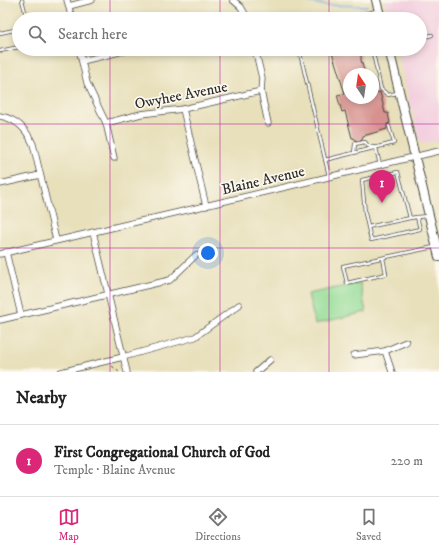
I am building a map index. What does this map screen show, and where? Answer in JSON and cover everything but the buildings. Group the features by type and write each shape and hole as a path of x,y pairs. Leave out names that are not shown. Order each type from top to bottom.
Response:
{"main road":[{"path":"376,0 379,10"},
{"path":"391,56 439,257"}],"street":[{"path":"68,3 92,0"},
{"path":"233,0 243,12"},
{"path":"81,56 87,83 106,123 114,158"},
{"path":"82,61 103,56"},
{"path":"257,56 262,78 261,91 268,123"},
{"name":"Owyhee Avenue","path":"106,123 141,114 183,109 261,91"},
{"path":"183,109 206,206"},
{"path":"0,116 18,123 28,133 33,144 56,240"},
{"name":"Blaine Avenue","path":"3,253 439,151"},
{"path":"0,184 40,174"},
{"path":"93,232 127,372"},
{"path":"3,253 21,315"},
{"path":"0,320 170,280 196,255"},
{"path":"61,372 195,337 239,305"},
{"path":"354,355 385,351 406,342"},
{"path":"385,351 392,372"},
{"path":"256,372 270,360"}],"lane":[{"path":"22,0 25,12"},
{"path":"372,12 379,10"},
{"path":"0,33 12,30"},
{"path":"427,36 432,35"},
{"path":"0,47 0,51 12,48"},
{"path":"301,56 329,177"},
{"path":"374,56 381,89 388,95 400,93"},
{"path":"325,160 394,143 389,126"},
{"path":"354,153 356,144 365,142 368,146 376,148"},
{"path":"376,148 380,165"},
{"path":"410,218 398,172 362,180 364,213 371,240 420,229 417,217"},
{"path":"368,227 429,215"},
{"path":"383,258 386,274 347,283 343,266 436,246"}],"path":[{"path":"106,367 112,366 118,372"}],"shaded area":[{"path":"385,0 439,0 439,140 424,144 420,142 399,56 427,56 427,12 388,12"}],"green space":[{"path":"360,283 366,312 315,324 308,294"}],"waterway":[{"path":"299,0 324,5 367,6"}],"place":[{"name":"First Congregational Church of God","path":"382,203"}]}
